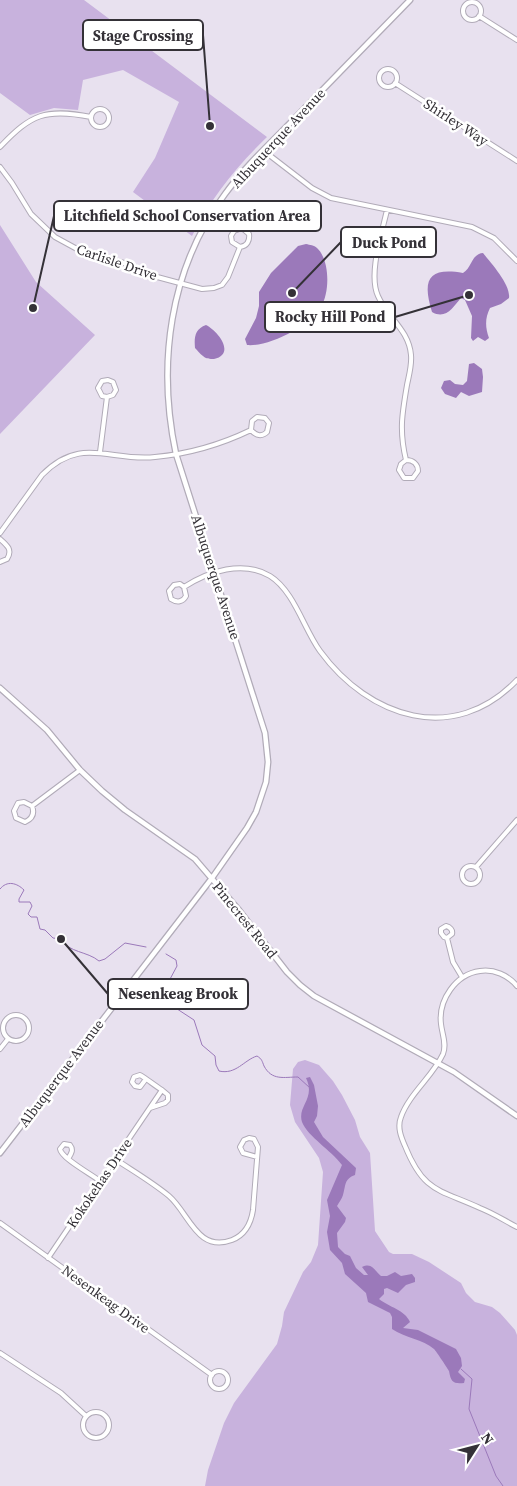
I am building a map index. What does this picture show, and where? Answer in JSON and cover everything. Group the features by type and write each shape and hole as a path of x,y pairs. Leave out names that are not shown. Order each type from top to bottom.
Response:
{"street":[{"name":"Albuquerque Avenue","path":"0,1153 212,878 256,812 266,782 268,762 266,741 262,723 176,454 170,424 166,382 171,327 180,283 196,244 213,211 235,182 410,0"},
{"path":"470,2 478,5 481,10 479,16 475,19 466,18 463,13 465,5 470,2"},
{"path":"479,16 517,40"},
{"name":"Shirley Way","path":"387,69 392,70 396,74 395,82 390,86 385,86 379,79 380,74 387,69"},
{"name":"Shirley Way","path":"395,82 517,161"},
{"path":"100,109 106,112 109,120 107,125 99,128 94,125 91,116 94,111 100,109"},
{"path":"0,147 22,126 45,114 62,112 91,116"},
{"path":"264,151 322,194 345,202 480,230 494,238 517,261"},
{"name":"Carlisle Drive","path":"0,167 8,176 36,220 61,241 77,249 124,263 146,274 206,289 222,285 228,278 240,247"},
{"path":"387,210 375,269 375,280 378,297 402,330 410,346 411,362 401,426 406,460 400,467 400,473 404,478 410,479 415,476 418,468 412,461 406,460"},
{"path":"242,228 250,237 248,243 240,247 234,244 231,236 236,229 242,228"},
{"path":"108,380 113,382 116,390 113,395 108,397 102,396 98,388 100,383 108,380"},
{"path":"100,452 108,397"},
{"path":"257,417 266,418 269,423 269,429 262,435 256,434 252,430 251,424 257,417"},
{"path":"0,533 48,468 56,462 75,454 100,452 140,458 176,454 232,439 252,430"},
{"path":"0,539 8,546 10,552 6,559 0,562"},
{"path":"184,587 214,573 231,569 248,569 272,578 284,589 314,642 337,672 364,695 398,712 430,718 462,714 494,701 517,680"},
{"path":"180,584 184,587 186,596 183,600 177,602 172,599 169,594 172,586 180,584"},
{"name":"Pinecrest Road","path":"0,688 47,730 80,770 102,791 125,810 186,852 212,878 287,972 307,991 438,1062 517,1116"},
{"path":"32,806 80,770"},
{"path":"27,802 32,806 34,813 31,819 24,822 16,818 14,811 18,803 27,802"},
{"path":"476,867 517,820"},
{"path":"471,866 476,867 480,874 479,880 475,883 467,882 463,878 464,870 471,866"},
{"path":"447,938 453,962 462,977"},
{"path":"517,986 503,974 479,971 462,977 449,991 440,1022 444,1047 438,1062 401,1116 400,1130 406,1149 418,1173 430,1186 444,1194 479,1207 517,1227"},
{"path":"19,1014 23,1016 28,1023 29,1031 27,1035 20,1041 8,1039 3,1031 3,1022 10,1016 19,1014"},
{"path":"0,1049 8,1039"},
{"path":"146,1079 162,1090"},
{"name":"Kokokehas Drive","path":"48,1258 162,1090 168,1095 166,1103 150,1108"},
{"path":"115,1159 169,1196 201,1236 210,1241 220,1242 238,1237 250,1222 253,1210 258,1157 258,1147 256,1141 252,1138 244,1140 240,1147 243,1153 248,1156 258,1157"},
{"path":"68,1159 100,1180"},
{"name":"Nesenkeag Drive","path":"0,1223 212,1375"},
{"path":"0,1353 61,1393 86,1416"},
{"name":"Nesenkeag Drive","path":"216,1372 225,1373 228,1378 226,1386 220,1389 215,1388 211,1383 212,1375 216,1372"},
{"path":"96,1412 104,1414 110,1424 107,1434 97,1439 89,1436 83,1427 86,1416 96,1412"}],"shaded area":[{"path":"0,0 84,0 267,137 225,184 207,209 192,236 133,192 155,158 179,102 123,70 83,80 78,110 54,108 30,115 0,93"},
{"path":"0,225 36,282 95,335 0,434"},
{"path":"306,244 317,248 321,253 326,268 326,293 321,307 308,321 288,334 267,343 247,345 245,339 256,318 259,306 259,292 271,273 298,246"},
{"path":"483,253 504,281 509,298 501,304 490,308 486,323 489,338 485,341 478,337 473,341 471,338 472,316 465,300 461,298 445,313 437,314 432,312 428,284 435,274 442,272 463,273 476,256"},
{"path":"206,325 223,342 224,352 214,359 205,358 195,348 196,334"},
{"path":"474,363 482,369 482,392 469,396 461,392 456,398 445,394 441,388 444,381 450,380 455,384 463,385 467,381 469,364"},
{"path":"305,1060 319,1065 333,1081 355,1120 360,1137 370,1153 375,1231 389,1252 393,1254 412,1254 429,1262 461,1283 466,1293 475,1302 492,1307 500,1313 515,1330 517,1335 517,1486 205,1486 208,1470 224,1423 234,1403 277,1344 284,1312 318,1245 323,1172 319,1158 295,1122 290,1105 293,1069 298,1062"},
{"path":"310,1077 314,1085 318,1106 314,1122 323,1137 356,1168 355,1175 349,1178 346,1183 343,1196 337,1206 346,1218 337,1233 338,1247 350,1256 356,1268 364,1275 368,1275 362,1267 368,1265 373,1267 381,1276 387,1276 395,1272 401,1276 412,1274 415,1282 406,1285 398,1293 387,1288 384,1289 384,1294 379,1299 408,1318 410,1322 403,1328 418,1330 456,1349 461,1358 462,1366 458,1372 465,1379 464,1383 453,1381 449,1371 435,1350 430,1346 392,1329 390,1313 368,1302 366,1293 345,1274 342,1263 330,1250 327,1232 330,1216 327,1200 342,1165 309,1133 302,1122 302,1111 309,1091 306,1078"}],"waterway":[{"path":"0,889 6,884 15,884 24,890 19,902 30,902 32,906 28,914 31,917 37,917 40,929 45,930 53,938 61,939 69,947 99,961 105,959 125,943 146,947"},
{"path":"166,954 176,960 177,966 169,981 171,989 167,999 171,1005 194,1020 202,1045 215,1056 219,1071 230,1071 257,1056 271,1074 279,1077 298,1077 310,1088"},
{"path":"461,1369 472,1379 469,1409 496,1476 503,1486"}],"place":[{"name":"Stage Crossing","path":"210,126"},
{"name":"Duck Pond","path":"292,293"},
{"name":"Rocky Hill Pond","path":"469,295"},
{"name":"Litchfield School Conservation Area","path":"33,308"},
{"name":"Nesenkeag Brook","path":"61,939"}]}
